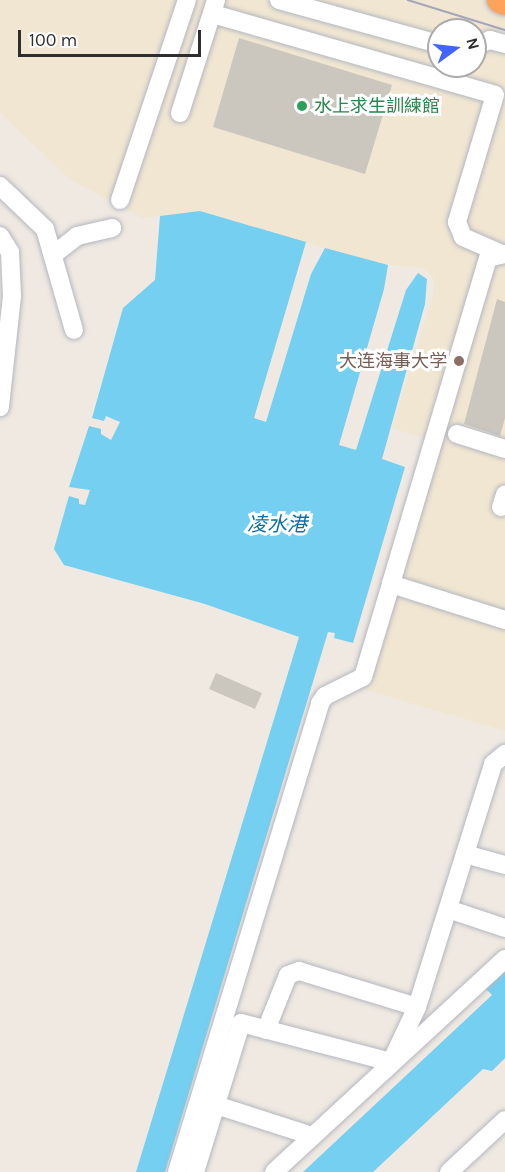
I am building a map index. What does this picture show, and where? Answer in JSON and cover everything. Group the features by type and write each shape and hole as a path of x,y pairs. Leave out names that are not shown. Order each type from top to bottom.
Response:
{"highway":[{"path":"500,0 505,2"}],"street":[{"path":"279,0 427,41"},
{"path":"120,200 187,1"},
{"path":"180,113 215,7 495,95 457,222 463,237 503,253"},
{"path":"487,41 505,44"},
{"path":"0,186 45,229 74,330"},
{"path":"53,255 77,236 112,228"},
{"path":"0,236 10,252 12,296 0,407"},
{"path":"177,1172 320,703 325,696 363,677 488,258 503,253"},
{"path":"458,434 505,449"},
{"path":"391,584 505,620"},
{"path":"391,1062 417,1007 493,764 505,754"},
{"path":"465,854 505,865"},
{"path":"448,909 505,928"},
{"path":"274,1172 505,959"},
{"path":"266,1030 288,975 299,971 417,1007"},
{"path":"195,1172 241,1023 391,1062"},
{"path":"216,1105 312,1136"},
{"path":"449,1172 505,1120"}],"shaded area":[{"name":"大连海事大学","path":"0,0 505,0 505,731 354,686 427,439 392,428 433,295 434,279 424,268 379,264 201,211 143,218 71,180 0,113"}],"water":[{"name":"凌水港","path":"200,211 306,242 254,418 266,422 311,274 325,248 388,265 384,289 339,445 356,450 406,290 418,273 427,279 425,304 382,459 405,467 353,643 334,638 335,633 328,632 165,1172 136,1172 299,637 205,604 64,565 54,549 69,496 79,499 79,504 85,505 90,490 69,487 89,426 101,429 101,434 111,440 120,422 106,416 104,421 92,418 123,308 155,280 160,216"},
{"path":"505,972 505,1058 492,1071 483,1069 373,1172 303,1172 492,995 486,989"}],"building":[{"name":"水上求生訓練館","path":"239,38 392,85 365,174 213,127"},
{"path":"497,299 505,302 505,418 500,436 464,424"},
{"path":"216,673 262,693 255,709 209,689"}],"tram line":[{"path":"408,0 505,30"}],"place":[{"name":"水上求生訓練館","path":"302,106"},
{"name":"大连海事大学","path":"459,361"}]}
